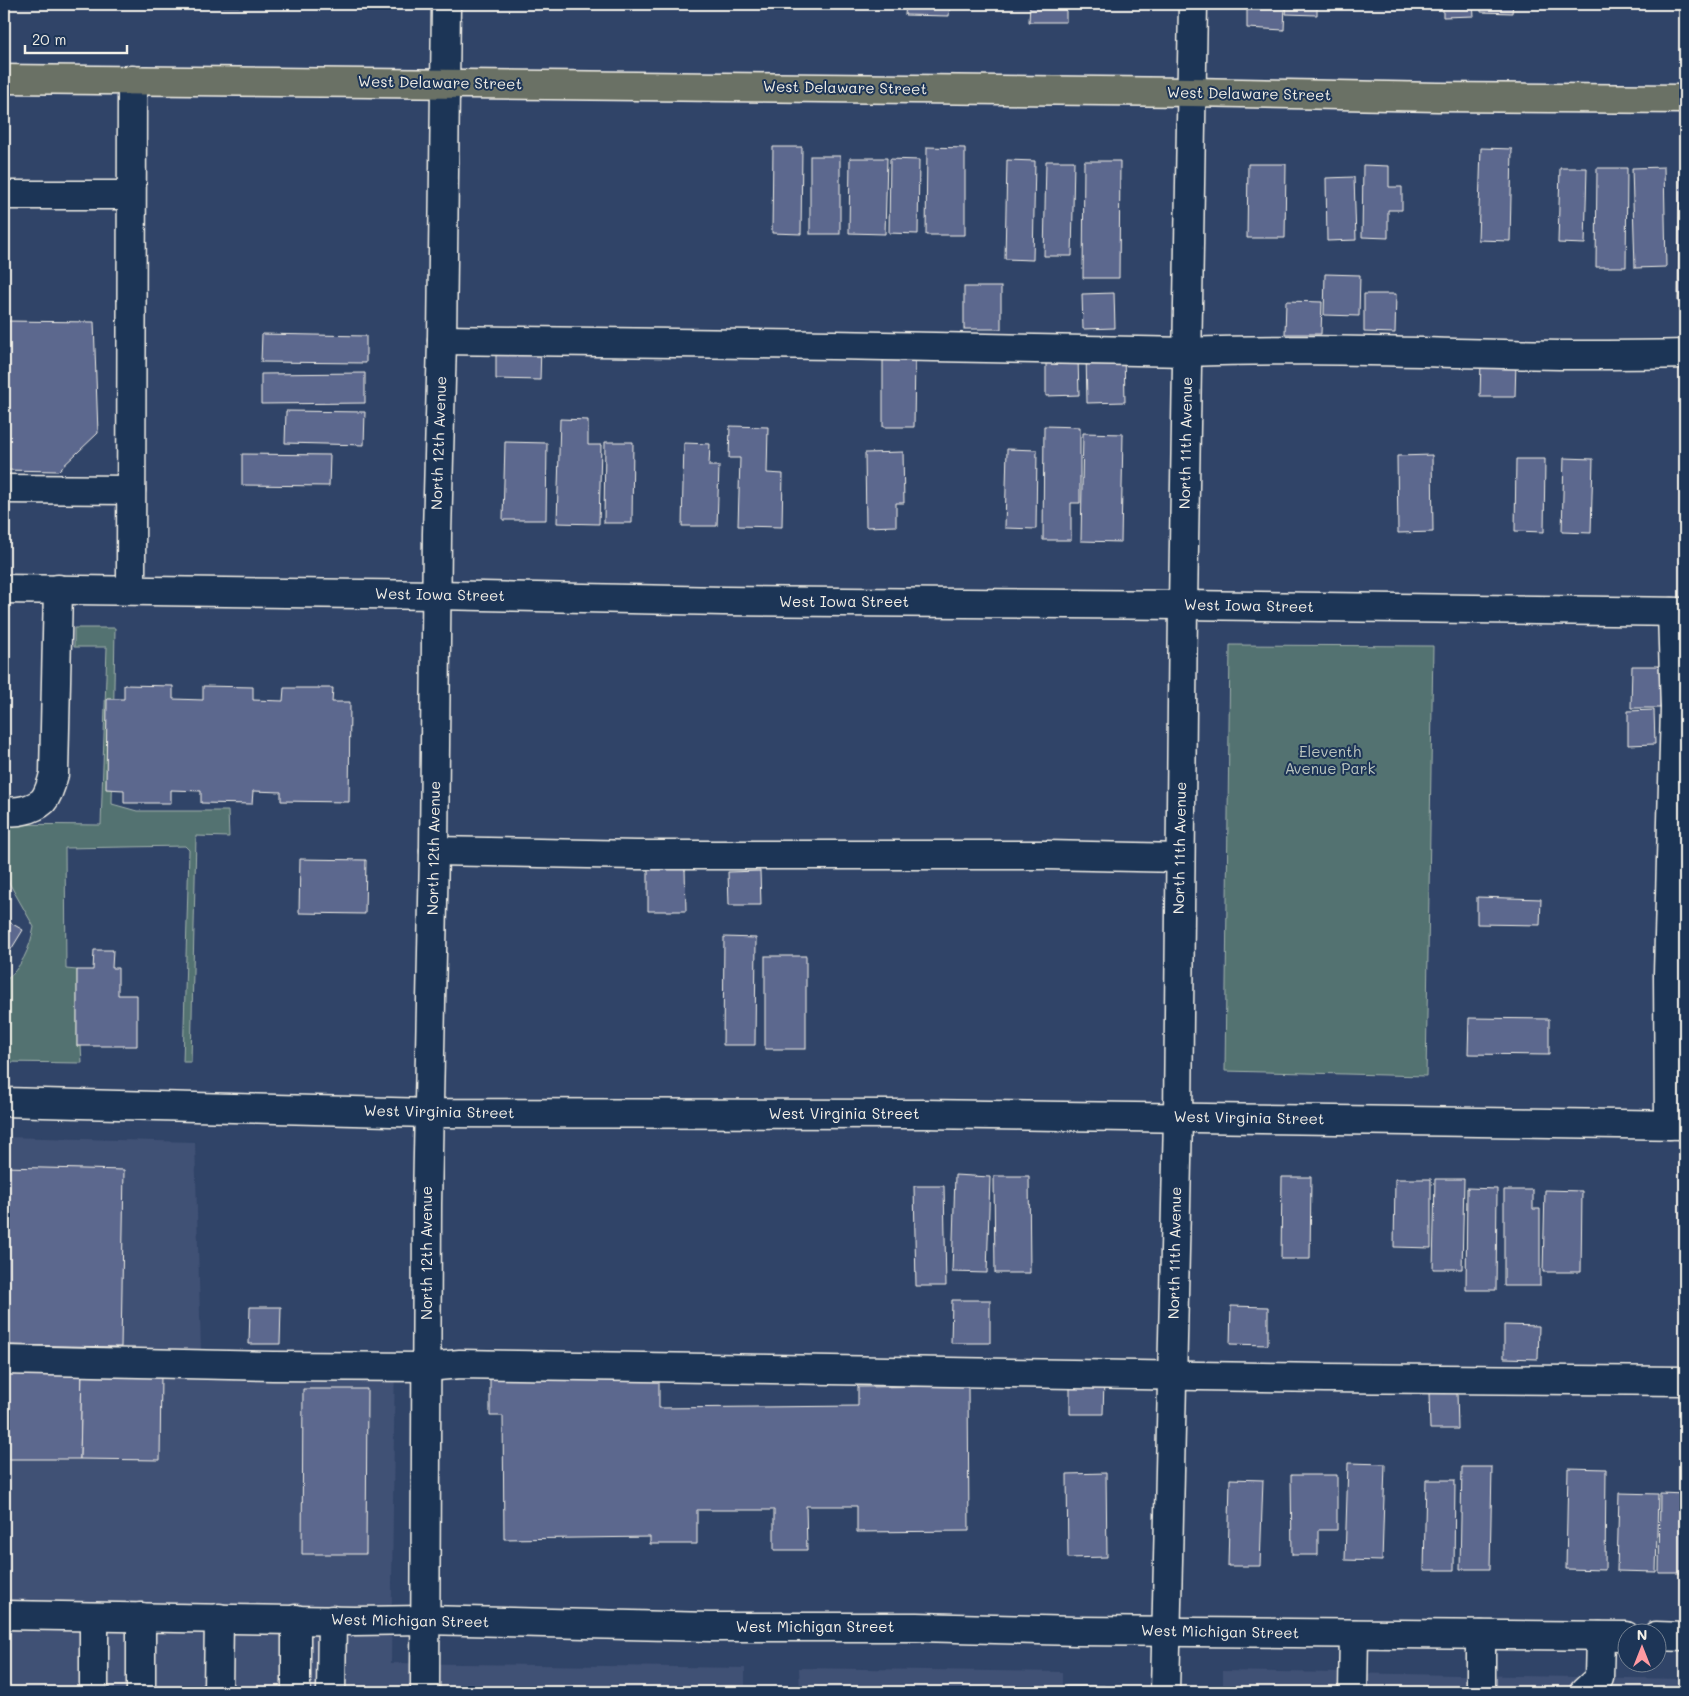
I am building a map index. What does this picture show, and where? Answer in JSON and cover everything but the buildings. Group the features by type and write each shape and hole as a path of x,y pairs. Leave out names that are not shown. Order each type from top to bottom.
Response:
{"main road":[{"name":"West Delaware Street","path":"4,79 1192,92 1438,97 1685,98"}],"street":[{"name":"North 12th Avenue","path":"425,1692 427,1204 446,4"},
{"name":"North 11th Avenue","path":"1165,1692 1178,1117 1183,605 1193,4"},
{"path":"130,590 132,80"},
{"path":"4,195 131,195"},
{"path":"442,340 833,344 1188,352 1424,351 1570,355 1685,354"},
{"path":"4,489 131,490"},
{"name":"West Iowa Street","path":"4,589 437,594 723,601 1679,612"},
{"path":"4,810 8,812 28,810 43,800 50,788 54,774 58,589"},
{"path":"1677,1125 1668,974 1674,708 1679,612"},
{"path":"434,851 637,855 1047,855 1180,858"},
{"name":"West Virginia Street","path":"4,1102 429,1113 923,1114 1677,1125"},
{"path":"4,1360 273,1366 427,1367 460,1364 1172,1374 1325,1378 1685,1381"},
{"name":"West Michigan Street","path":"4,1615 426,1620 710,1627 917,1627 1166,1632 1616,1636"},
{"path":"94,1617 94,1692"},
{"path":"141,1617 141,1692"},
{"path":"218,1692 219,1618"},
{"path":"296,1619 296,1692"},
{"path":"331,1692 332,1620"},
{"path":"1353,1692 1354,1634"},
{"path":"1481,1635 1482,1692"},
{"path":"1596,1689 1600,1636"},
{"path":"1666,1636 1685,1637"}],"shaded area":[{"path":"4,1137 195,1142 201,1350 395,1352 391,1663 745,1668 745,1692 4,1692"},
{"path":"799,1668 1062,1672 1062,1692 800,1692"},
{"path":"1223,1671 1685,1679 1685,1692 1223,1692"}],"green space":[{"path":"74,628 115,628 112,804 137,811 228,811 229,837 196,836 191,1062 183,1062 189,850 185,846 65,848 66,969 77,970 77,1046 81,1046 82,1063 4,1062 4,982 24,958 34,927 4,874 4,824 101,825 107,647 74,647"},
{"name":"Eleventh Avenue Park","path":"1230,645 1433,646 1426,1076 1225,1071"}]}
